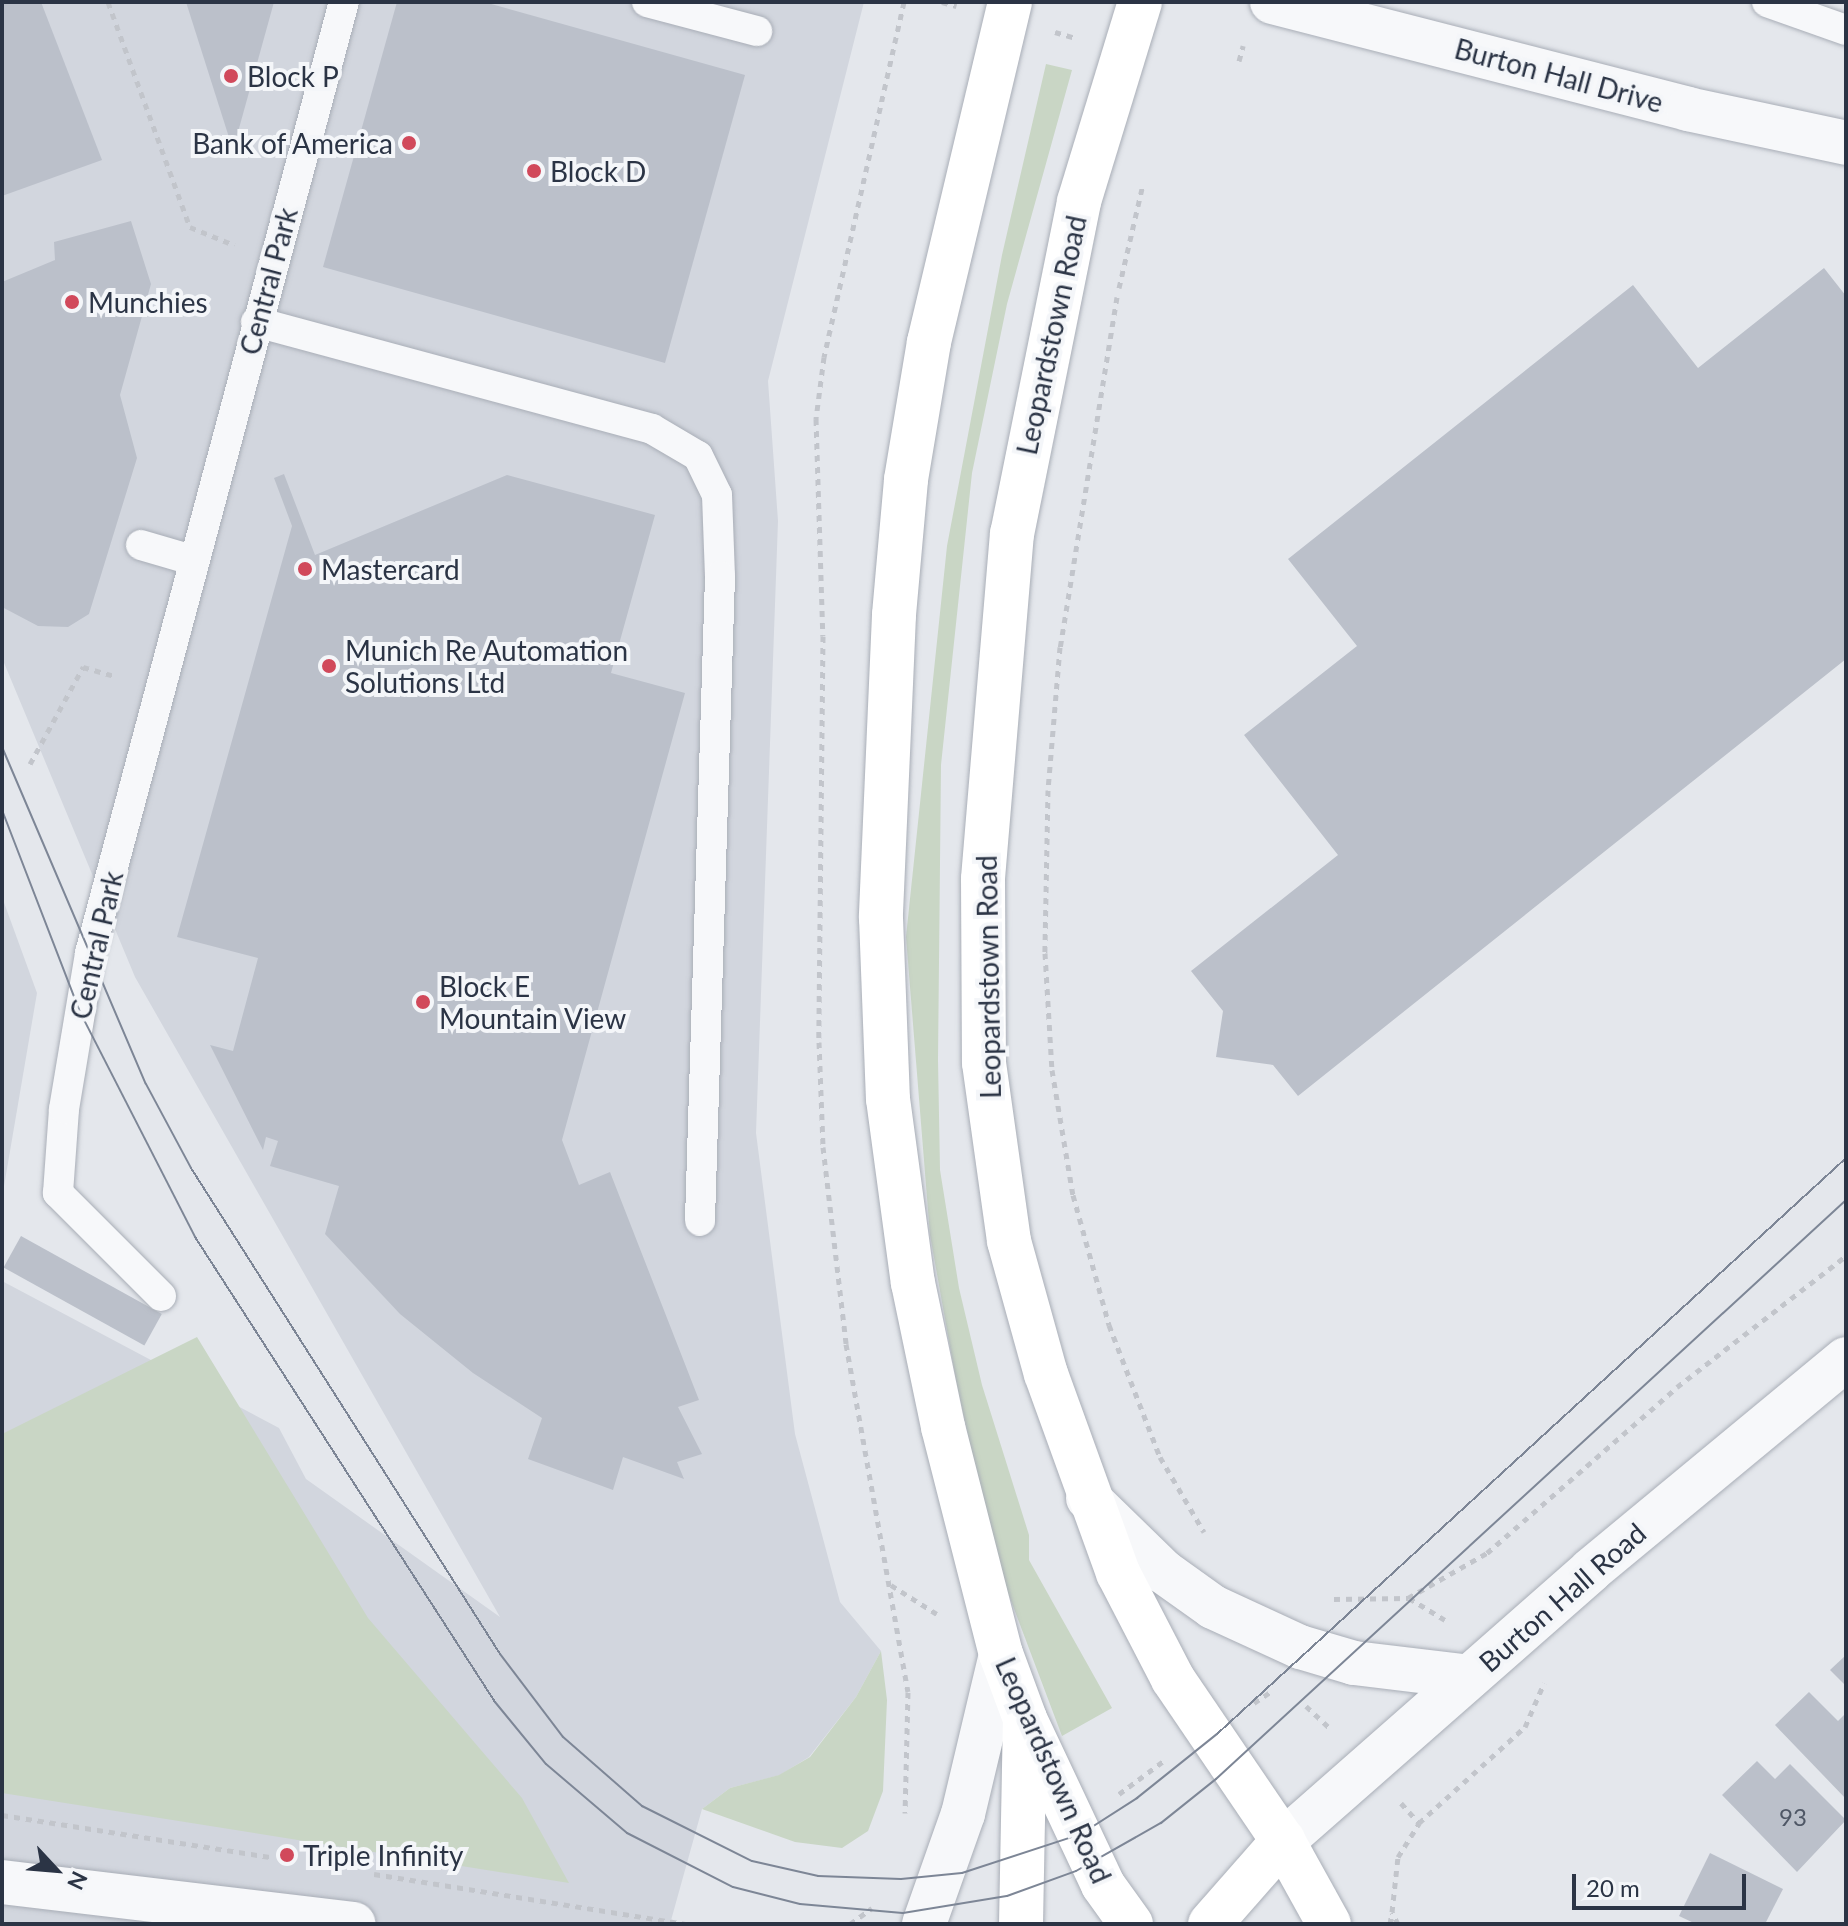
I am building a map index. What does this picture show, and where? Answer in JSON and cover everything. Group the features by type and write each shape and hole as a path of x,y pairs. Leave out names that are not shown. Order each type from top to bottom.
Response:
{"main road":[{"name":"Leopardstown Road","path":"1010,2 929,342 906,480 894,615 881,918 888,1099 913,1283 943,1427 1001,1654 1025,1719 1103,1885 1131,1924"},
{"name":"Leopardstown Road","path":"1140,2 1079,202 1017,504 992,727 983,879 984,1063 1009,1241 1046,1374 1088,1498 1118,1573 1173,1679 1283,1841 1329,1924"},
{"path":"1021,1924 1025,1719"},
{"path":"1210,1924 1283,1841"}],"street":[{"name":"Burton Hall Drive","path":"1272,2 1688,109 1846,143"},
{"name":"Burton Hall Road","path":"1283,1841 1469,1677 1846,1359"},
{"path":"1088,1498 1164,1572 1213,1607 1300,1647 1354,1663 1469,1677"},
{"path":"924,1924 963,1814 1001,1654"},
{"path":"2,1882 292,1922 353,1924"}],"lane":[{"name":"Central Park","path":"161,1296 58,1193 56,1171 90,953 192,560 344,2"},
{"path":"647,2 757,31"},
{"path":"1767,2 1846,30"},
{"path":"256,322 652,429 698,456 717,495 720,576 700,1221"},
{"path":"141,545 192,560"}],"path":[{"path":"108,2 190,227 209,238 274,257"},
{"path":"1145,177 1085,474 1060,647 1048,790 1045,953 1052,1070 1077,1209 1109,1325 1160,1457 1204,1532 1214,1541"},
{"path":"30,764 83,667 160,689"},
{"path":"1322,1599 1408,1598 1487,1553 1677,1387 1846,1256"},
{"path":"890,1584 908,1692 904,1821"},
{"path":"1390,1924 1398,1857 1419,1823 1525,1727"},
{"path":"1118,1792 1154,1767"},
{"path":"2,1815 284,1859"},
{"path":"361,1872 687,1924"},
{"path":"850,1924 873,1908 879,1896"},
{"path":"1392,1912 1398,1924"}],"shaded area":[{"path":"2,2 864,2 768,381 778,521 756,1133 795,1434 840,1602 881,1651 856,1697 809,1757 780,1775 730,1788 702,1809 670,1924 2,1924 2,1281 279,1428 306,1479 500,1617 135,977 2,658"},
{"path":"2,897 37,993 2,1198"}],"green space":[{"path":"1046,64 1072,70 1007,304 972,473 941,765 938,1060 940,1170 959,1288 982,1385 1029,1535 1029,1560 1112,1708 1062,1736 996,1561 957,1386 930,1235 906,937 947,546 1002,255"},
{"path":"197,1337 368,1618 522,1798 569,1883 2,1793 2,1434"},
{"path":"881,1651 887,1700 883,1791 868,1831 842,1848 795,1842 702,1809 730,1788 779,1775 810,1757 856,1697"}],"building":[{"path":"2,2 41,2 102,160 2,196"},
{"name":"Block P","path":"186,2 274,2 233,150"},
{"name":"Block D","path":"397,2 484,2 745,75 665,363 323,267"},
{"path":"131,221 151,284 120,395 137,458 89,614 68,627 38,626 2,607 2,282 55,260 54,242"},
{"path":"1824,268 1846,296 1846,659 1298,1096 1273,1065 1216,1057 1223,1011 1191,971 1338,855 1244,735 1357,646 1288,559 1633,285 1698,368"},
{"name":"Block E Mountain View","path":"284,474 315,555 507,475 655,515 611,673 685,693 562,1140 579,1185 610,1172 699,1400 678,1407 702,1454 677,1462 684,1479 623,1457 613,1490 528,1459 542,1418 473,1373 400,1314 325,1234 339,1186 270,1166 278,1141 266,1137 263,1150 210,1045 233,1051 258,958 177,937 292,526 274,478"},
{"path":"21,1236 162,1314 144,1346 4,1267"},
{"path":"1846,1655 1846,1686 1830,1670"},
{"path":"1809,1692 1838,1721 1846,1713 1846,1799 1775,1725"},
{"path":"1757,1761 1775,1779 1790,1764 1846,1820 1797,1872 1722,1795"},
{"path":"1710,1853 1783,1889 1765,1924 1696,1924 1679,1916"}],"tram line":[{"path":"2,747 146,1084 191,1168 500,1654 563,1737 642,1806 752,1861 818,1876 901,1879 962,1873 1081,1834 1137,1798 1217,1734 1846,1158"},
{"path":"2,810 80,1012 195,1237 495,1702 546,1764 627,1833 733,1887 800,1904 903,1913 1007,1896 1076,1871 1161,1823 1216,1779 1846,1200"}],"place":[{"name":"Block P","path":"231,76"},
{"name":"Bank of America","path":"409,143"},
{"name":"Block D","path":"534,171"},
{"name":"Munchies","path":"72,302"},
{"name":"Mastercard","path":"305,569"},
{"name":"Munich Re Automation Solutions Ltd","path":"329,666"},
{"name":"Block E Mountain View","path":"423,1002"},
{"name":"Triple Infinity","path":"287,1855"}]}
